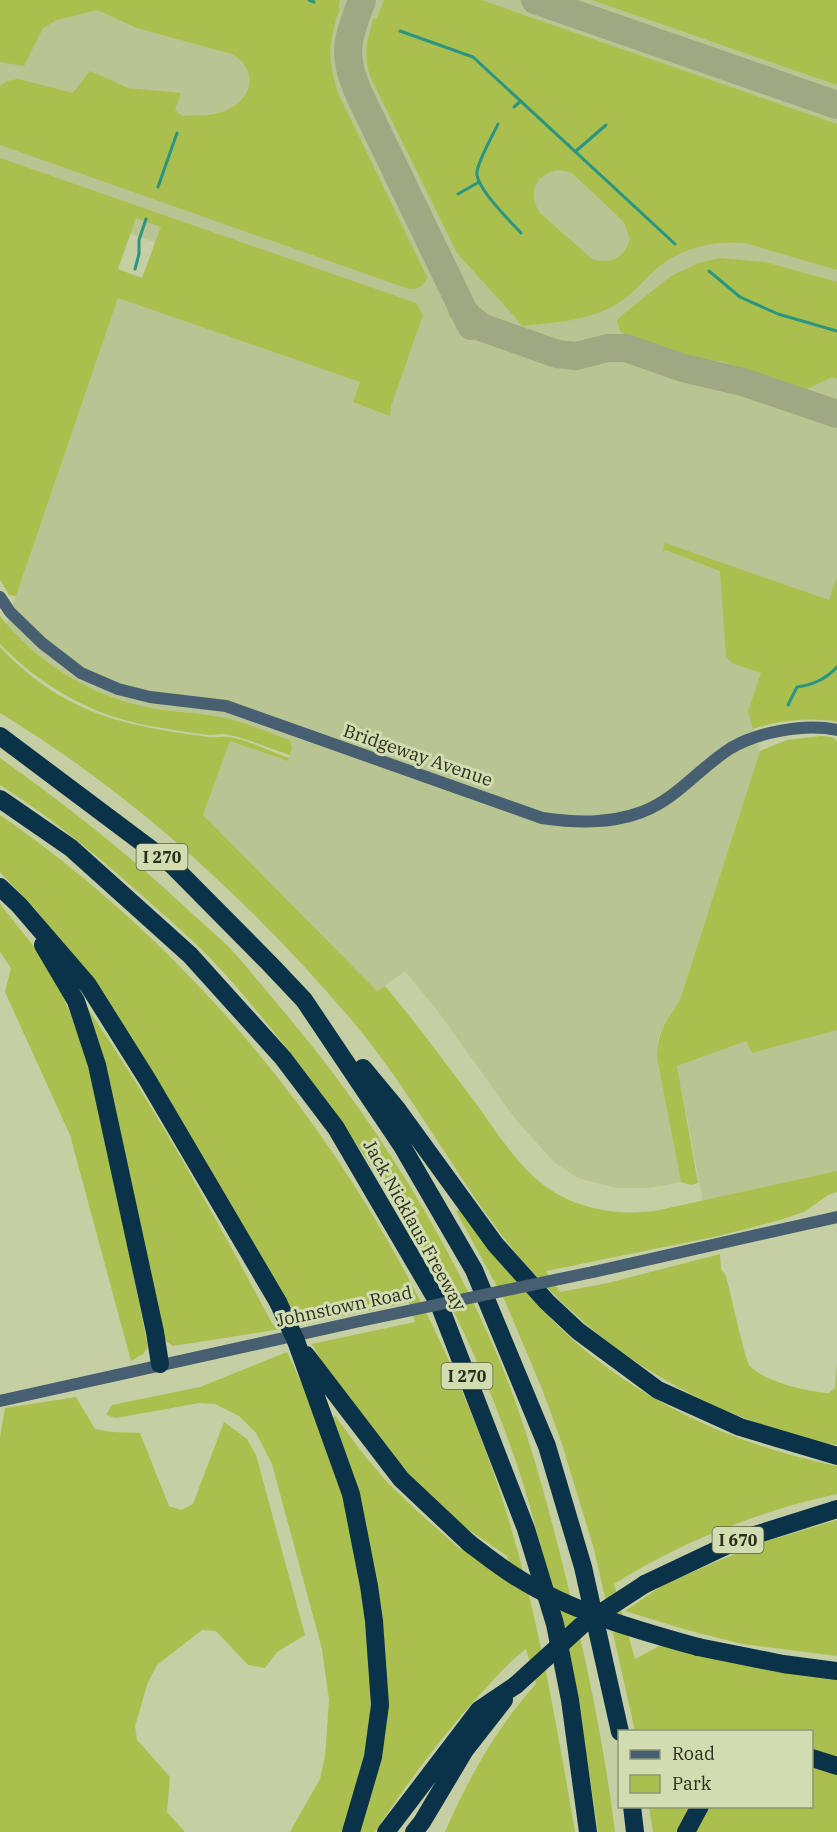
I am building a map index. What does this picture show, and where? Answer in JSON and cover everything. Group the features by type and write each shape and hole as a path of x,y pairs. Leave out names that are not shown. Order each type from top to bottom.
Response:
{"highway":[{"name":"Jack Nicklaus Freeway","path":"0,736 172,866 269,963 304,1000 402,1146 474,1270 547,1446 583,1567 620,1730"},
{"name":"Jack Nicklaus Freeway","path":"0,799 71,848 190,955 283,1058 336,1128 439,1304 526,1529 555,1624 570,1700 588,1832"},
{"path":"0,887 19,905 88,985 147,1079 278,1302 311,1369 351,1494 374,1621 380,1705 373,1757 351,1832"},
{"path":"19,905 76,1001 97,1065 152,1320 159,1364"},
{"path":"304,1000 398,1109 495,1244 547,1302 578,1331 658,1390 740,1427 837,1456"},
{"path":"311,1369 401,1479 469,1543 518,1579 571,1606 650,1634 698,1647 783,1664 836,1671"},
{"name":"I 670","path":"516,1685 582,1625 645,1584 736,1541 837,1509"},
{"path":"419,1829 465,1750 516,1685"},
{"path":"386,1832 479,1710 516,1685"},
{"path":"813,1758 837,1766"},
{"path":"632,1808 635,1832"},
{"path":"686,1832 699,1808"}],"street":[{"name":"Bridgeway Avenue","path":"0,597 10,612 42,643 81,673 118,689 150,697 226,706 542,818 577,823 612,820 641,812 666,800 731,748 763,735 796,728 837,730"},
{"name":"Johnstown Road","path":"0,1401 159,1364 593,1272 837,1217"}],"shaded area":[{"path":"0,0 837,0 837,704 752,699 748,711 760,751 680,1000 661,1030 658,1039 657,1058 681,1182 650,1188 617,1188 578,1178 555,1163 516,1120 440,1014 405,971 377,991 203,815 230,741 288,761 292,749 217,716 148,708 121,701 92,689 60,672 31,650 6,625 118,298 360,382 382,322 0,188"},
{"path":"837,1030 837,1171 703,1201 677,1066 747,1040 752,1053"}],"green space":[{"path":"0,0 340,0 330,51 335,83 427,277 424,283 418,288 409,289 0,145 0,86 7,81 18,79 73,93 90,71 128,88 181,93 175,110 182,116 224,112 244,97 250,82 246,67 232,54 137,28 97,10 57,20 43,28 24,66 0,62"},
{"path":"384,0 481,0 837,124 837,270 745,243 709,244 686,251 664,262 627,297 606,310 571,320 523,326 457,253 370,76 367,47 374,18 377,19","holes":["557,170 573,174 624,222 630,239 621,255 605,261 592,259 540,213 534,199 535,186 538,181 543,176"]},
{"path":"592,0 837,0 837,85"},
{"path":"0,158 416,303 423,315 391,406 390,416 353,402 360,382 118,298 16,596 9,595 0,580","holes":["136,218 161,227 142,278 118,269"]},
{"path":"720,258 765,262 837,282 837,379 832,377 805,390 721,361 704,362 627,336 620,331 617,321 621,316 671,276 699,263"},
{"path":"665,543 829,600 837,577 837,722 795,720 753,729 748,711 761,673 732,663 726,656 720,571 666,550 662,552"},
{"path":"0,616 14,633 47,662 84,685 125,702 163,710 215,716 243,723 290,740 292,749 290,755 237,737 151,726 108,715 88,707 50,686 0,644"},
{"path":"0,647 23,669 47,687 71,702 96,713 149,728 210,737 235,738 289,758 288,761 230,741 203,815 377,991 385,986 502,1140 522,1165 544,1186 569,1200 593,1208 617,1212 642,1212 837,1171 837,1192 828,1195 804,1212 718,1236 546,1271 560,1292 608,1283 720,1254 721,1269 726,1276 750,1366 765,1377 776,1381 810,1391 829,1393 835,1388 837,1361 837,1445 806,1439 765,1426 679,1388 610,1344 579,1318 521,1259 495,1226 374,1048 275,936 190,854 145,816 98,779 0,713"},
{"path":"832,737 837,741 837,1030 752,1053 746,1041 677,1066 698,1183 691,1185 681,1182 657,1058 661,1033 680,1000 760,751 787,740"},
{"path":"0,758 118,848 228,946 341,1084 402,1173 429,1219 455,1266 501,1364 533,1455 559,1549 586,1666 603,1749 615,1832 598,1832 564,1644 536,1529 517,1463 489,1389 466,1337 413,1235 384,1186 320,1091 240,991 192,940 114,871 50,820 0,785"},
{"path":"0,815 86,881 166,953 240,1032 307,1117 367,1207 420,1301 466,1399 503,1501 536,1624 575,1832 445,1832 463,1793 496,1736 536,1684 526,1649 498,1674 447,1733 375,1832 358,1832 382,1713 332,1418 335,1416 386,1481 418,1512 459,1548 512,1580 507,1556 459,1523 417,1485 334,1384 312,1344 415,1322 409,1302 275,1330 173,1346 163,1339 88,1009 162,1125 273,1325 297,1319 87,975 37,911 0,872"},
{"path":"0,904 56,978 92,1070 148,1347 143,1354 131,1361 70,1135 5,992 11,968 0,952"},
{"path":"461,1209 504,1265 550,1318 580,1346 646,1394 720,1431 797,1457 837,1466 837,1494 780,1509 721,1530 665,1555 614,1584 635,1659 663,1644 837,1679 837,1761 813,1752 813,1730 635,1730 594,1549 561,1441 505,1301 456,1211"},
{"path":"287,1352 320,1427 343,1493 357,1554 366,1616 371,1676 370,1717 361,1775 345,1832 290,1832 320,1779 325,1757 329,1700 322,1649 272,1464 256,1433 239,1416 215,1404 199,1403 116,1418 106,1415 112,1405 200,1387"},
{"path":"76,1397 95,1429 140,1433 169,1506 181,1510 193,1504 224,1422 247,1439 256,1455 305,1635 277,1652 265,1668 248,1665 216,1631 202,1630 157,1665 148,1682 135,1726 137,1740 170,1777 167,1812 185,1832 0,1832 0,1437 5,1408"},
{"path":"837,1520 837,1656 742,1644 625,1611 663,1585 718,1561 764,1542"},
{"path":"813,1767 837,1774 837,1832 694,1832 707,1808 813,1808"},
{"path":"649,1808 691,1808 679,1832 653,1832"}],"waterway":[{"path":"309,0 314,2"},
{"path":"400,31 473,57 675,244"},
{"path":"514,107 521,101"},
{"path":"498,124 480,161 478,178 494,204 521,233"},
{"path":"576,151 606,125"},
{"path":"158,187 177,133"},
{"path":"458,194 479,182"},
{"path":"135,269 139,254 139,240 146,219"},
{"path":"709,271 740,297 778,314 837,331"},
{"path":"788,705 797,687 819,681 837,667"}],"taxiway":[{"path":"362,0 348,48 354,82 471,326"},
{"path":"535,0 837,105"},
{"path":"462,309 481,327 557,354 576,356 608,348 626,348 683,368 743,382 837,414"}]}
